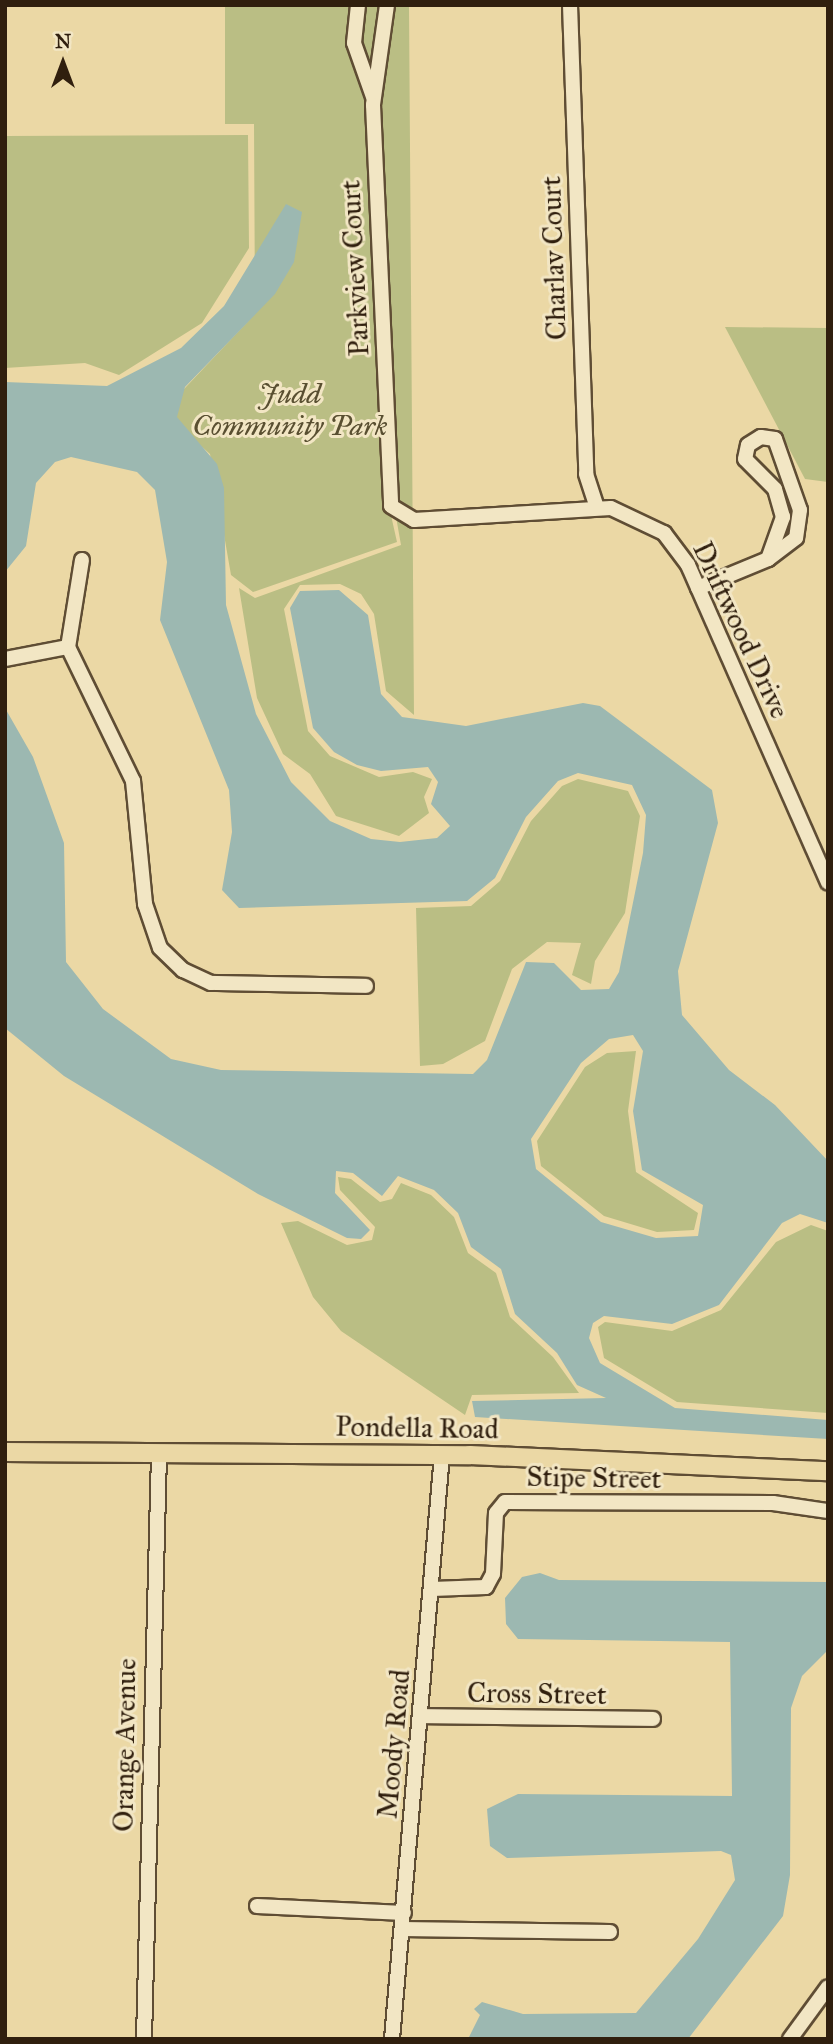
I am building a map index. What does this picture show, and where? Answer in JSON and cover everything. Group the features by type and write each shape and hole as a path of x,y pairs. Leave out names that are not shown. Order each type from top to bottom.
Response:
{"main road":[{"name":"Pondella Road","path":"5,1452 442,1454 828,1471"}],"street":[{"name":"Parkview Court","path":"358,5 355,43 373,97"},
{"name":"Parkview Court","path":"387,5 373,97 389,492 400,517"},
{"name":"Charlav Court","path":"570,5 586,474 597,507"},
{"path":"698,588 768,559 796,538 800,510 793,485 775,439 761,436 748,445 745,459 777,493 782,533 768,559"},
{"path":"777,493 793,485"},
{"name":"Driftwood Drive","path":"400,517 597,507 638,516 664,533 698,588 828,883"},
{"path":"82,560 68,647 127,762 141,820 148,919 170,960 197,978 225,985 366,986"},
{"path":"5,659 68,647"},
{"name":"Orange Avenue","path":"144,2039 159,1453"},
{"name":"Moody Road","path":"392,2039 442,1454"},
{"name":"Stipe Street","path":"432,1589 486,1587 494,1574 496,1513 505,1502 773,1503 828,1511"},
{"name":"Cross Street","path":"421,1716 653,1719"},
{"path":"257,1906 404,1913"},
{"path":"402,1929 610,1932"},
{"path":"790,2039 828,1987"}],"green space":[{"name":"Judd Community Park","path":"225,5 384,5 365,116 370,237 378,269 384,484 397,542 253,592 231,575 210,454 181,428 168,406 255,314 254,124 225,124"},
{"path":"390,5 409,5 414,715 386,691 374,614 361,594 340,584 300,585 284,609 308,731 330,756 379,777 413,772 432,779 424,797 429,813 399,836 336,816 310,774 283,754 257,698 239,588 255,598 401,545 390,483 371,117"},
{"path":"248,135 249,248 202,323 119,375 85,363 5,368 5,136"},
{"path":"725,327 828,328 828,482 805,479"},
{"path":"578,779 628,791 640,816 625,913 595,961 591,984 572,975 581,943 547,942 512,969 485,1041 443,1064 420,1066 416,908 471,906 500,881 531,821 562,786"},
{"path":"636,1051 628,1111 636,1172 698,1213 694,1230 657,1232 604,1216 541,1166 537,1141 585,1067 607,1053"},
{"path":"338,1177 351,1179 380,1202 392,1199 401,1183 431,1195 454,1217 468,1253 496,1273 510,1317 553,1357 579,1393 472,1395 465,1415 341,1331 313,1297 281,1223 298,1221 347,1245 372,1240 375,1227 340,1190"},
{"path":"811,1225 828,1231 828,1413 677,1402 604,1358 598,1327 605,1322 672,1331 721,1310 776,1242"}],"water":[{"path":"286,204 302,212 294,262 275,294 185,387 177,417 217,464 224,488 226,605 256,714 291,782 330,821 371,839 400,842 437,838 450,826 431,804 438,782 428,767 381,771 357,765 334,752 313,728 290,608 300,591 339,590 368,615 381,694 402,717 466,726 583,703 600,706 712,790 718,823 678,971 682,1015 729,1070 775,1105 828,1161 828,1223 800,1214 782,1223 719,1305 672,1324 604,1316 593,1323 589,1338 600,1363 675,1408 828,1420 828,1439 475,1417 472,1401 606,1398 577,1385 557,1353 515,1314 501,1269 471,1247 458,1213 434,1190 398,1176 382,1196 353,1173 336,1171 335,1193 370,1230 361,1239 347,1238 258,1194 64,1076 5,1028 5,708 33,757 64,843 66,962 103,1009 171,1059 221,1070 473,1074 487,1060 526,962 554,963 581,990 609,989 619,972 643,853 646,815 632,785 578,773 558,781 526,817 495,878 467,901 239,908 222,890 232,832 229,790 160,620 167,562 155,490 137,472 71,457 55,462 36,483 26,546 5,572 5,382 107,386 181,348 224,306","holes":["633,1035 643,1051 633,1111 642,1170 703,1205 698,1236 656,1238 601,1222 536,1169 531,1139 581,1063 609,1039"]},
{"path":"540,1573 559,1580 828,1582 828,1650 802,1676 791,1708 790,1875 783,1916 688,2039 468,2039 480,2015 474,2009 482,2002 523,2014 636,2013 698,1939 735,1880 731,1855 721,1851 507,1858 490,1846 487,1809 518,1794 732,1796 730,1642 518,1639 506,1624 505,1598 522,1577"}]}
